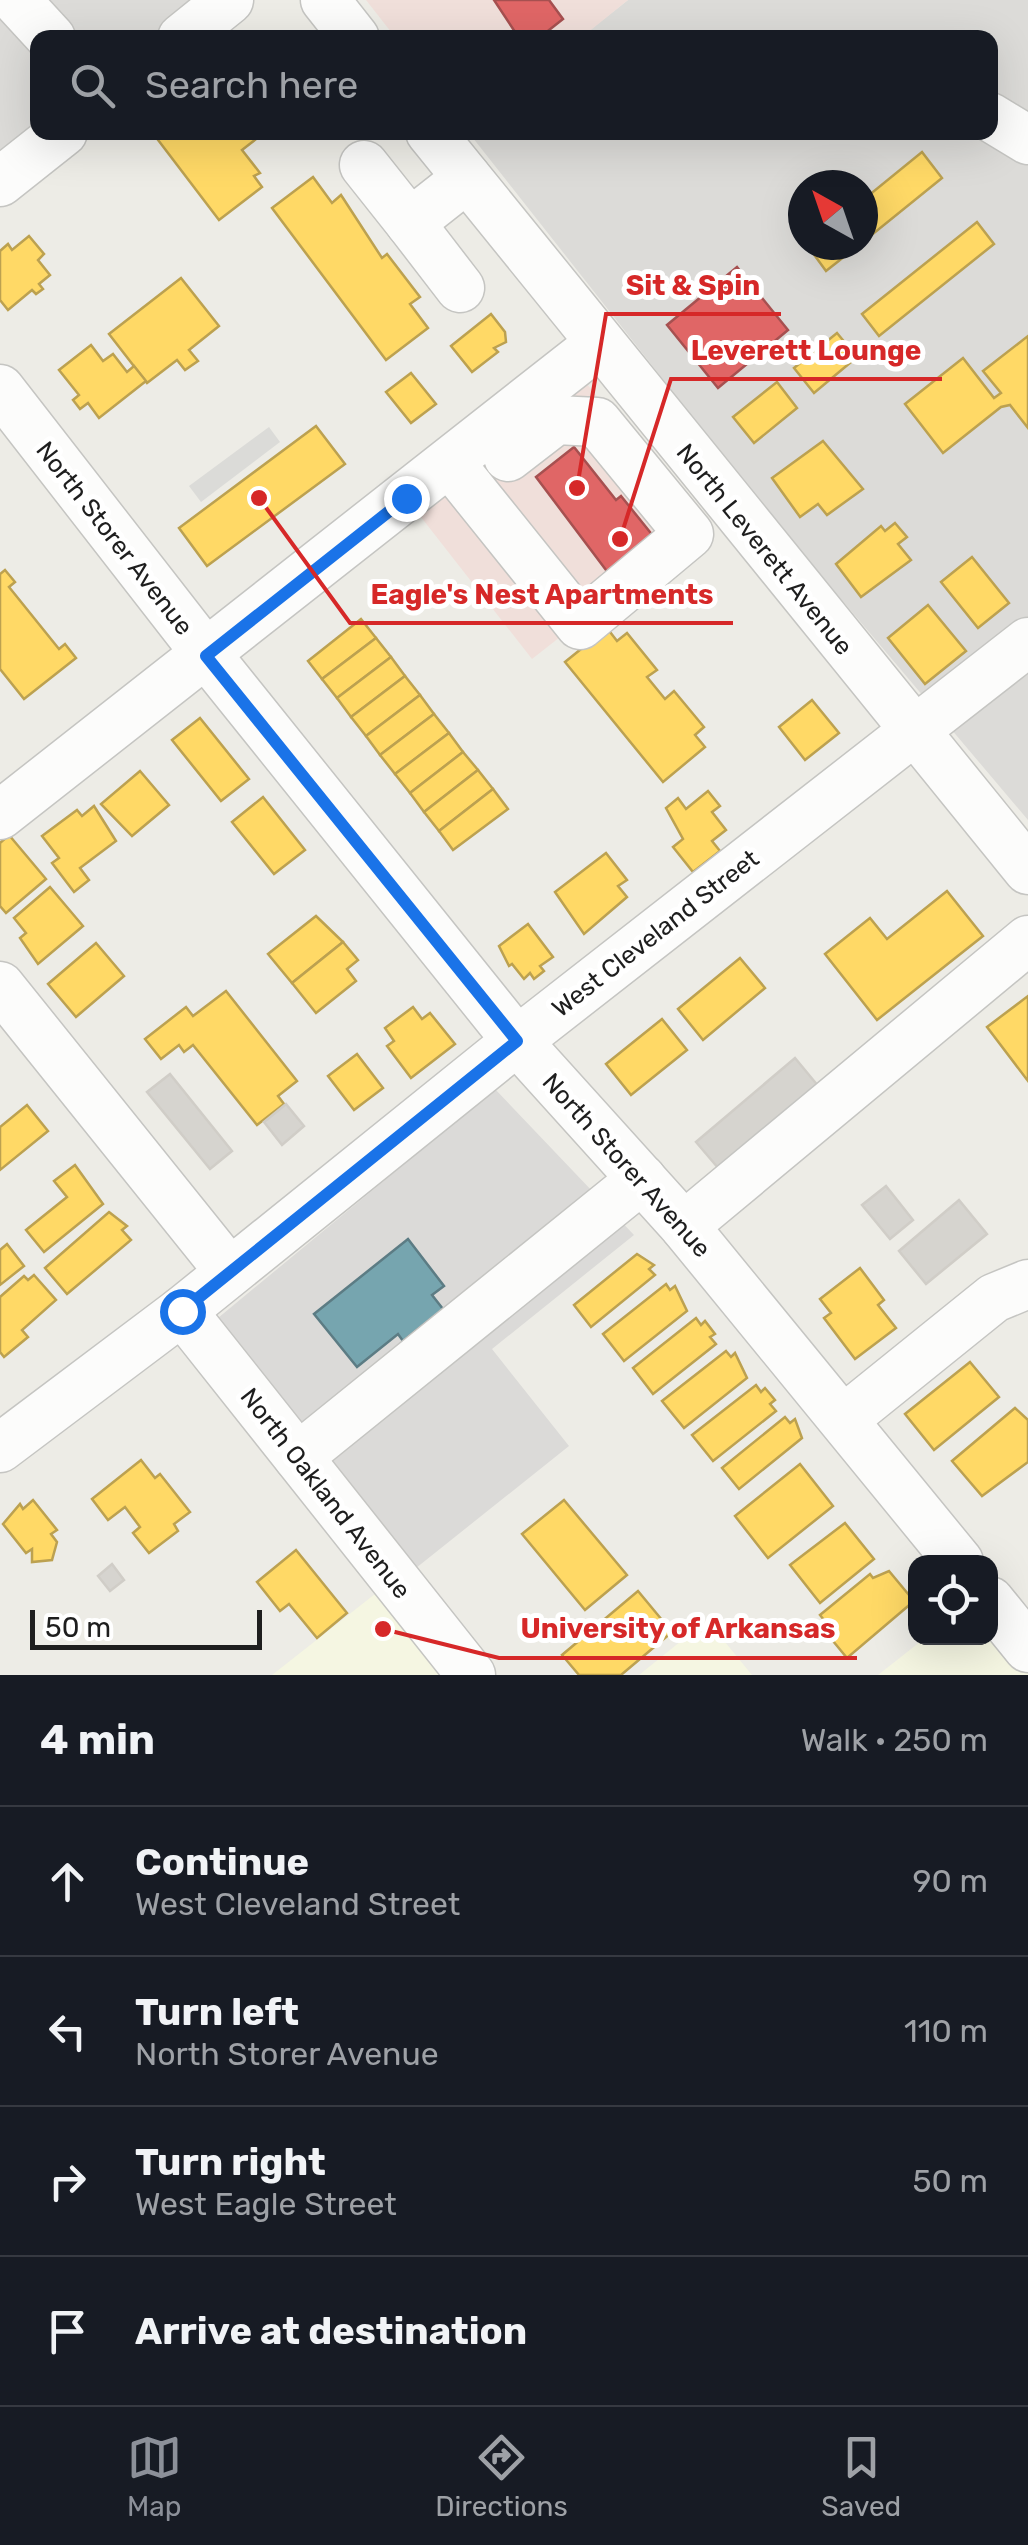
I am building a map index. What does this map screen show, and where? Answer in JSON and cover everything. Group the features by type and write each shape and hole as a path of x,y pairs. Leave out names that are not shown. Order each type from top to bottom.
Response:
{"street":[{"path":"192,30 230,0"},
{"path":"325,0 349,30"},
{"path":"998,122 1028,140"},
{"path":"0,182 53,140"},
{"name":"North Leverett Avenue","path":"436,140 1028,870"},
{"path":"364,165 460,288"},
{"path":"410,224 466,178"},
{"path":"460,476 598,344"},
{"name":"North Storer Avenue","path":"0,389 206,656 517,1041 684,1226 953,1555"},
{"path":"0,816 206,656 460,476 556,420 596,422 689,534 580,625 460,476"},
{"path":"672,513 710,482"},
{"name":"West Cleveland Street","path":"0,1448 182,1311 517,1041 1028,642"},
{"path":"684,1226 1028,940"},
{"path":"0,986 229,1271"},
{"path":"298,1457 642,1180"},
{"path":"844,1418 994,1298 1028,1284"},
{"name":"North Oakland Avenue","path":"182,1311 471,1675"},
{"path":"998,1611 1028,1648"}],"shaded area":[{"path":"0,0 197,0 159,30 30,30 30,132 0,156"},
{"path":"366,0 628,0 591,30 390,30"},
{"path":"628,0 1028,0 1028,820 770,515 475,140 998,140 998,30 590,30"},
{"path":"586,383 704,524 532,659 417,512"},
{"path":"269,427 280,442 201,502 189,486"},
{"path":"495,1089 634,1235 492,1349 569,1446 411,1572 212,1323"},
{"path":"394,1579 471,1675 272,1675"},
{"path":"707,1620 752,1675 639,1675"},
{"path":"998,1640 1028,1648 1028,1675 878,1675 916,1645 998,1645"}],"building: Homes":[{"path":"158,140 255,140 242,150 260,173 254,176 262,187 219,220"},
{"path":"922,152 942,178 878,230 878,188"},
{"path":"313,177 332,203 341,195 382,258 387,254 420,297 410,304 428,328 386,360 272,208"},
{"path":"977,222 994,244 879,336 862,314"},
{"path":"29,236 44,254 38,260 50,275 39,284 43,289 36,294 32,290 8,310 0,300 0,251 8,244 12,250"},
{"path":"818,260 840,260 826,271"},
{"path":"181,278 219,326 189,350 198,361 185,370 177,360 147,383 109,334"},
{"path":"491,314 505,332 506,342 494,348 498,352 472,372 451,346"},
{"path":"837,333 857,357 814,393 794,368"},
{"path":"1028,336 1028,428 1010,405 1001,407 943,453 905,404 963,358 994,398 1001,393 983,371"},
{"path":"91,345 103,361 113,354 127,372 134,366 146,381 99,418 88,403 80,409 73,400 79,395 59,370"},
{"path":"411,373 436,404 411,423 386,392"},
{"path":"777,382 797,408 754,443 733,417"},
{"path":"316,426 345,464 207,566 179,528"},
{"path":"823,441 863,489 827,515 818,504 800,517 772,478"},
{"path":"895,523 907,537 898,544 911,560 861,597 836,564 881,526 885,531"},
{"path":"972,557 1009,603 978,628 941,582"},
{"path":"5,570 15,582 9,587 59,649 65,644 76,658 24,699 0,669 0,574"},
{"path":"928,605 966,651 925,684 888,638"},
{"path":"361,619 376,638 322,679 308,661"},
{"path":"607,628 617,641 627,633 657,670 647,677 665,699 674,691 704,727 695,735 705,747 663,782 565,662"},
{"path":"376,638 391,657 337,698 322,679"},
{"path":"391,657 405,676 351,717 337,698"},
{"path":"405,676 420,695 366,736 351,717"},
{"path":"420,695 434,714 380,755 366,736"},
{"path":"812,700 839,733 805,760 779,727"},
{"path":"434,714 449,733 395,774 380,755"},
{"path":"200,718 249,779 221,801 172,740"},
{"path":"449,733 463,752 410,793 395,774"},
{"path":"463,752 478,770 424,812 410,793"},
{"path":"478,770 493,789 439,831 424,812"},
{"path":"140,771 169,805 132,836 101,804"},
{"path":"493,789 508,809 453,850 439,831"},
{"path":"708,791 720,806 712,812 726,830 712,841 720,851 693,872 673,847 683,839 666,808 678,798 686,809"},
{"path":"263,797 305,850 274,874 232,822"},
{"path":"94,806 116,841 80,868 89,880 74,892 52,863 59,858 42,836 77,810 82,816"},
{"path":"9,835 46,879 6,913 0,906 0,843"},
{"path":"606,853 627,880 618,886 627,897 584,934 555,892"},
{"path":"50,887 83,926 38,964 20,938 26,933 14,918"},
{"path":"947,891 983,936 877,1020 825,954 870,918 887,939"},
{"path":"316,916 343,942 292,983 268,954"},
{"path":"528,924 553,957 540,966 544,971 534,979 530,973 524,979 512,964 509,966 499,946"},
{"path":"343,942 358,960 347,969 356,981 316,1013 292,983"},
{"path":"96,943 124,976 76,1017 48,984"},
{"path":"740,958 765,988 703,1040 678,1009"},
{"path":"226,991 297,1081 278,1096 284,1104 257,1125 193,1045 184,1052 179,1045 161,1059 145,1039 186,1007 193,1016"},
{"path":"1028,996 1028,1081 987,1027"},
{"path":"413,1007 422,1019 430,1013 455,1044 411,1078 387,1046 394,1041 385,1028"},
{"path":"662,1019 687,1050 631,1095 606,1064"},
{"path":"357,1054 383,1088 354,1110 328,1076"},
{"path":"27,1105 48,1131 0,1170 0,1127"},
{"path":"75,1165 103,1204 44,1252 26,1230 67,1197 54,1181"},
{"path":"109,1212 127,1226 122,1230 131,1240 67,1294 45,1268"},
{"path":"7,1244 24,1266 0,1285 0,1250"},
{"path":"637,1254 654,1265 649,1269 655,1275 591,1327 574,1305"},
{"path":"860,1268 884,1300 878,1305 896,1328 855,1359 824,1318 831,1313 820,1299"},
{"path":"34,1275 56,1300 22,1330 28,1337 4,1357 0,1352 0,1297 24,1276 28,1280"},
{"path":"666,1284 670,1290 675,1286 687,1311 624,1361 603,1334"},
{"path":"696,1318 701,1325 705,1321 715,1334 710,1337 716,1344 653,1394 633,1368"},
{"path":"726,1351 731,1357 735,1353 747,1378 684,1428 662,1401"},
{"path":"970,1362 999,1397 934,1450 905,1414"},
{"path":"756,1385 761,1392 765,1388 775,1400 770,1404 776,1411 713,1461 692,1435"},
{"path":"1015,1408 1028,1420 1028,1462 982,1496 952,1461"},
{"path":"785,1417 790,1423 795,1419 802,1438 739,1489 722,1468"},
{"path":"141,1460 155,1478 160,1474 190,1512 174,1524 178,1531 149,1553 133,1533 140,1527 125,1507 108,1520 92,1499"},
{"path":"800,1464 833,1506 768,1558 735,1516"},
{"path":"33,1500 57,1530 51,1534 57,1542 52,1560 32,1562 32,1549 26,1553 3,1524 20,1504 23,1509"},
{"path":"564,1500 627,1575 585,1610 522,1534"},
{"path":"845,1523 874,1559 820,1603 790,1565"},
{"path":"296,1550 347,1613 317,1638 289,1604 280,1611 257,1582"},
{"path":"889,1571 908,1594 908,1606 847,1658 819,1624 824,1620 820,1615 870,1574 873,1578"},
{"path":"638,1591 672,1632 621,1675 579,1675 562,1655"}],"building: Shops":[{"path":"494,0 549,0 563,19 549,30 514,30"},
{"path":"737,267 788,330 718,388 667,325"},
{"path":"574,447 616,500 621,496 658,542 612,578 536,477"}],"building: Public":[{"path":"408,1239 444,1286 432,1295 443,1309 403,1341 398,1334 357,1367 314,1314"}],"building: Other":[{"path":"795,1058 824,1093 725,1176 696,1142"},
{"path":"170,1074 232,1151 210,1169 147,1092"},
{"path":"286,1104 304,1126 282,1145 264,1122"},
{"path":"886,1186 913,1220 890,1239 862,1205"},
{"path":"959,1200 987,1234 926,1284 899,1251"},
{"path":"112,1564 124,1580 110,1591 98,1576"}],"place":[{"name":"Sit & Spin","path":"577,488"},
{"name":"Eagle's Nest Apartments","path":"259,498"},
{"name":"Leverett Lounge","path":"620,539"},
{"name":"University of Arkansas","path":"383,1629"}],"route":[{"path":"182,1311 517,1041 206,656 406,498"}]}
